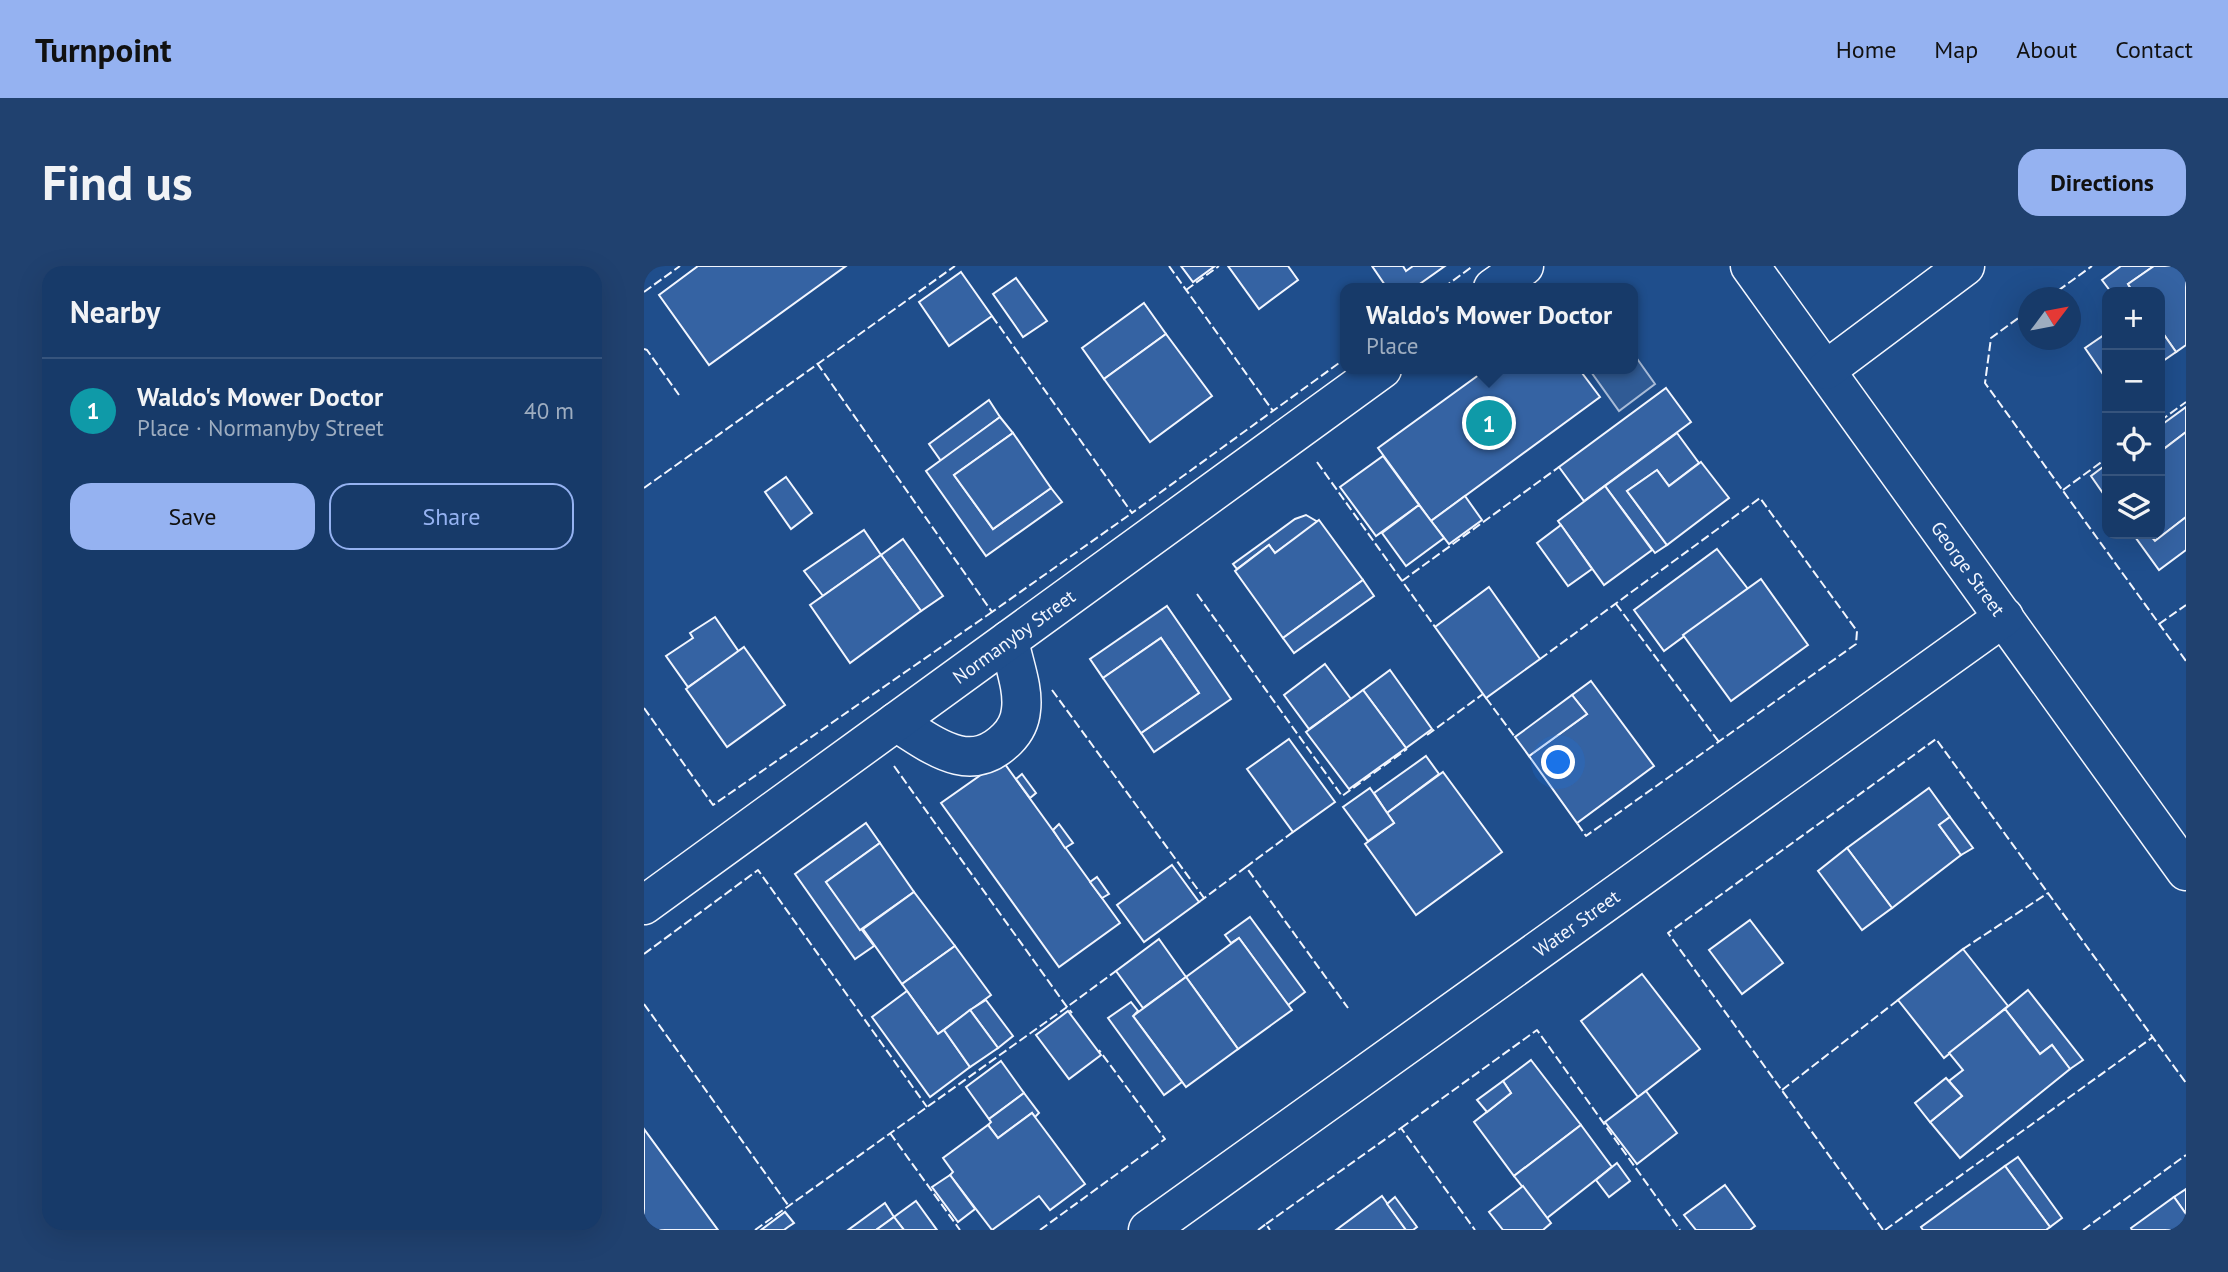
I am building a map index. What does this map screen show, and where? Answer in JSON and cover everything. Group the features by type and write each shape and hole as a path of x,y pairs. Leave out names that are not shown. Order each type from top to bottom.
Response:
{"street":[{"path":"1500,283 1524,266"},
{"name":"George Street","path":"1751,266 2186,871"},
{"path":"1826,370 1965,266"},
{"name":"Normanyby Street","path":"644,905 1375,374"},
{"name":"Water Street","path":"1148,1230 2004,617"},
{"path":"896,722 939,749 955,755 972,757 988,753 1002,745 1016,728 1022,708 1009,640"}],"shaded area":[{"path":"1638,360 1655,384 1619,411 1593,374 1638,374"}],"building":[{"path":"698,266 846,266 709,365 659,295"},
{"path":"1181,266 1215,266 1193,282"},
{"path":"1228,266 1288,266 1298,280 1259,309"},
{"path":"1372,266 1403,266 1406,271 1413,266 1445,266 1421,283 1384,283"},
{"path":"2121,266 2154,266 2128,284 2130,287 2107,287 2102,280"},
{"path":"2154,266 2186,266 2186,345 2176,352 2165,336 2165,287 2130,287 2128,284"},
{"path":"961,272 992,316 949,346 919,302"},
{"path":"1016,278 1047,321 1023,337 993,294"},
{"path":"1144,303 1166,334 1104,379 1082,348"},
{"path":"1166,334 1212,396 1150,442 1104,379"},
{"path":"2102,336 2102,373 2085,348"},
{"path":"2165,336 2176,352 2165,360"},
{"path":"1480,374 1583,374 1600,397 1431,521 1378,448"},
{"path":"1666,388 1691,422 1584,501 1559,467"},
{"path":"989,400 1000,417 941,461 929,444"},
{"path":"2186,407 2186,432 2165,448 2165,422"},
{"path":"1000,417 1013,433 954,475 993,529 1051,488 1062,502 986,556 926,471"},
{"path":"2186,432 2186,517 2165,533 2165,476 2165,448"},
{"path":"1013,433 1051,488 993,529 954,475"},
{"path":"1677,433 1699,463 1669,486 1657,470 1627,491 1667,545 1655,553 1605,486"},
{"path":"1383,456 1419,505 1376,536 1340,487"},
{"path":"1701,462 1729,498 1667,545 1627,491 1657,470 1669,486"},
{"path":"2102,468 2102,492 2091,476"},
{"path":"786,477 812,513 791,529 765,492"},
{"path":"1605,486 1652,550 1604,585 1558,521"},
{"path":"1465,496 1482,520 1449,544 1431,521"},
{"path":"1419,505 1444,538 1406,566 1382,533"},
{"path":"1306,515 1318,522 1275,553 1269,545 1237,569 1233,564 1295,519"},
{"path":"2186,517 2186,550 2159,570 2137,539 2165,539 2165,533"},
{"path":"1319,520 1363,580 1283,638 1235,571 1269,545 1275,553"},
{"path":"1561,525 1592,569 1568,586 1537,543"},
{"path":"864,530 881,555 823,596 804,571"},
{"path":"903,539 943,596 921,611 881,555"},
{"path":"1717,549 1748,589 1664,651 1634,610"},
{"path":"881,555 921,611 850,663 810,605"},
{"path":"1761,579 1808,645 1731,701 1683,635"},
{"path":"1363,580 1374,596 1294,653 1283,638"},
{"path":"1489,587 1540,659 1486,698 1435,627"},
{"path":"1167,606 1231,699 1154,752 1141,733 1199,693 1161,638 1103,678 1090,659"},
{"path":"715,617 739,652 688,687 666,656 693,638 690,633"},
{"path":"1161,638 1199,693 1141,733 1103,678"},
{"path":"744,647 785,705 727,747 686,689"},
{"path":"1325,664 1351,699 1309,729 1284,695"},
{"path":"1390,670 1432,729 1406,748 1363,690"},
{"path":"1591,681 1654,766 1577,823 1529,756 1587,714 1572,695"},
{"path":"1363,690 1406,748 1349,789 1306,732"},
{"path":"1572,695 1587,714 1529,756 1515,737"},
{"path":"1289,739 1335,802 1293,832 1247,769"},
{"path":"1426,756 1439,774 1387,813 1374,793"},
{"path":"1002,760 1120,923 1059,967 941,803"},
{"path":"1443,772 1502,852 1416,915 1365,844 1394,823 1387,813"},
{"path":"1022,774 1036,793 1030,798 1016,779"},
{"path":"1370,788 1394,823 1368,841 1343,807"},
{"path":"1929,788 1950,817 1939,825 1961,855 1892,908 1847,848"},
{"path":"1950,817 1973,848 1961,855 1939,825"},
{"path":"866,823 880,843 826,882 874,946 855,959 795,874"},
{"path":"1059,824 1073,843 1065,848 1053,830"},
{"path":"880,843 914,892 860,930 826,882"},
{"path":"1847,848 1892,908 1862,930 1818,871"},
{"path":"1172,865 1199,902 1144,942 1117,905"},
{"path":"1097,877 1109,894 1102,898 1090,882"},
{"path":"914,892 955,946 902,984 863,929"},
{"path":"1250,917 1305,992 1288,1005 1239,938 1231,943 1225,935"},
{"path":"1750,920 1783,963 1742,994 1709,950"},
{"path":"1239,938 1292,1010 1238,1049 1186,977"},
{"path":"1159,939 1186,977 1143,1008 1116,971"},
{"path":"955,946 991,995 938,1034 902,984"},
{"path":"1963,949 2008,1006 1944,1058 1898,1000"},
{"path":"1642,974 1700,1049 1638,1097 1581,1021"},
{"path":"1186,977 1238,1049 1186,1087 1133,1016"},
{"path":"2028,990 2083,1060 2070,1069 2052,1045 2040,1054 2005,1009"},
{"path":"907,991 938,1034 944,1030 970,1067 930,1097 872,1017"},
{"path":"986,1000 1013,1036 998,1048 970,1010"},
{"path":"1131,1002 1138,1011 1133,1016 1182,1082 1164,1095 1108,1018"},
{"path":"2005,1009 2040,1054 2052,1045 2070,1069 1960,1158 1930,1122 1962,1096 1949,1081 1963,1070 1949,1053"},
{"path":"970,1010 998,1048 970,1067 944,1030"},
{"path":"1068,1011 1101,1055 1069,1079 1036,1035"},
{"path":"1531,1060 1581,1125 1514,1176 1474,1122 1511,1093 1503,1081"},
{"path":"1001,1061 1024,1093 989,1119 966,1087"},
{"path":"1946,1078 1962,1096 1930,1122 1915,1103"},
{"path":"1503,1081 1511,1093 1487,1112 1477,1100"},
{"path":"1646,1091 1677,1133 1637,1164 1605,1122"},
{"path":"1024,1093 1039,1113 1035,1117 1032,1113 998,1138 988,1125 991,1122 989,1119"},
{"path":"1032,1113 1085,1184 1050,1210 1039,1196 992,1230 950,1175 953,1172 943,1158 988,1125 998,1138"},
{"path":"1581,1125 1612,1167 1547,1218 1514,1176"},
{"path":"644,1129 718,1230 644,1230"},
{"path":"2018,1157 2062,1218 2050,1227 2005,1166"},
{"path":"1617,1163 1630,1181 1609,1197 1596,1180"},
{"path":"2005,1166 2050,1227 2046,1230 1923,1230 1921,1227"},
{"path":"950,1175 975,1209 958,1222 932,1187"},
{"path":"1725,1185 1755,1226 1750,1230 1696,1230 1684,1215"},
{"path":"1523,1186 1551,1223 1543,1230 1503,1230 1489,1212"},
{"path":"2186,1189 2186,1214 2174,1197"},
{"path":"1382,1196 1406,1230 1336,1230"},
{"path":"1395,1197 1417,1227 1413,1230 1406,1230 1387,1204"},
{"path":"2174,1197 2186,1214 2186,1230 2132,1230 2131,1228"},
{"path":"916,1201 937,1230 904,1230 894,1217"},
{"path":"885,1203 894,1217 876,1230 848,1230"},
{"path":"785,1212 794,1223 784,1230 761,1230"},
{"path":"894,1217 904,1230 876,1230"}],"fence":[{"path":"644,292 680,266"},
{"path":"644,488 955,266"},
{"path":"1169,266 1273,411"},
{"path":"1186,290 1219,266"},
{"path":"1450,283 1473,266"},
{"path":"2063,287 2092,266"},
{"path":"992,316 1132,513 1340,362"},
{"path":"2018,318 1991,338 1985,383 2186,661"},
{"path":"644,349 679,395"},
{"path":"817,363 992,612 1132,513"},
{"path":"2165,417 2186,402"},
{"path":"1317,462 1435,627"},
{"path":"2063,490 2102,462"},
{"path":"1402,581 1559,467"},
{"path":"1540,659 1760,498 1857,631 1856,644 1586,836 1577,823"},
{"path":"1197,594 1342,796 1407,749"},
{"path":"1616,604 1719,742"},
{"path":"2159,624 2186,605"},
{"path":"644,708 713,805 992,612"},
{"path":"1052,690 1204,898"},
{"path":"1427,735 1483,694"},
{"path":"1486,698 1515,737"},
{"path":"1883,1230 1668,933 1936,739 2186,1083"},
{"path":"894,766 1067,1007 1116,971"},
{"path":"1293,832 1246,867 1348,1008"},
{"path":"1199,902 1246,867"},
{"path":"644,954 758,870 927,1107"},
{"path":"1963,949 2048,893"},
{"path":"1782,1090 1898,1000"},
{"path":"644,1004 788,1205"},
{"path":"755,1230 1067,1007 1072,1013"},
{"path":"1401,1128 1537,1030 1680,1230"},
{"path":"1885,1230 2153,1037"},
{"path":"1040,1230 1165,1139 1099,1050"},
{"path":"1266,1224 1401,1128 1475,1230"},
{"path":"890,1133 960,1230"},
{"path":"2083,1230 2186,1155"},
{"path":"1258,1230 1266,1224 1270,1230"}],"place":[{"name":"Waldo's Mower Doctor","path":"1489,423"}]}
